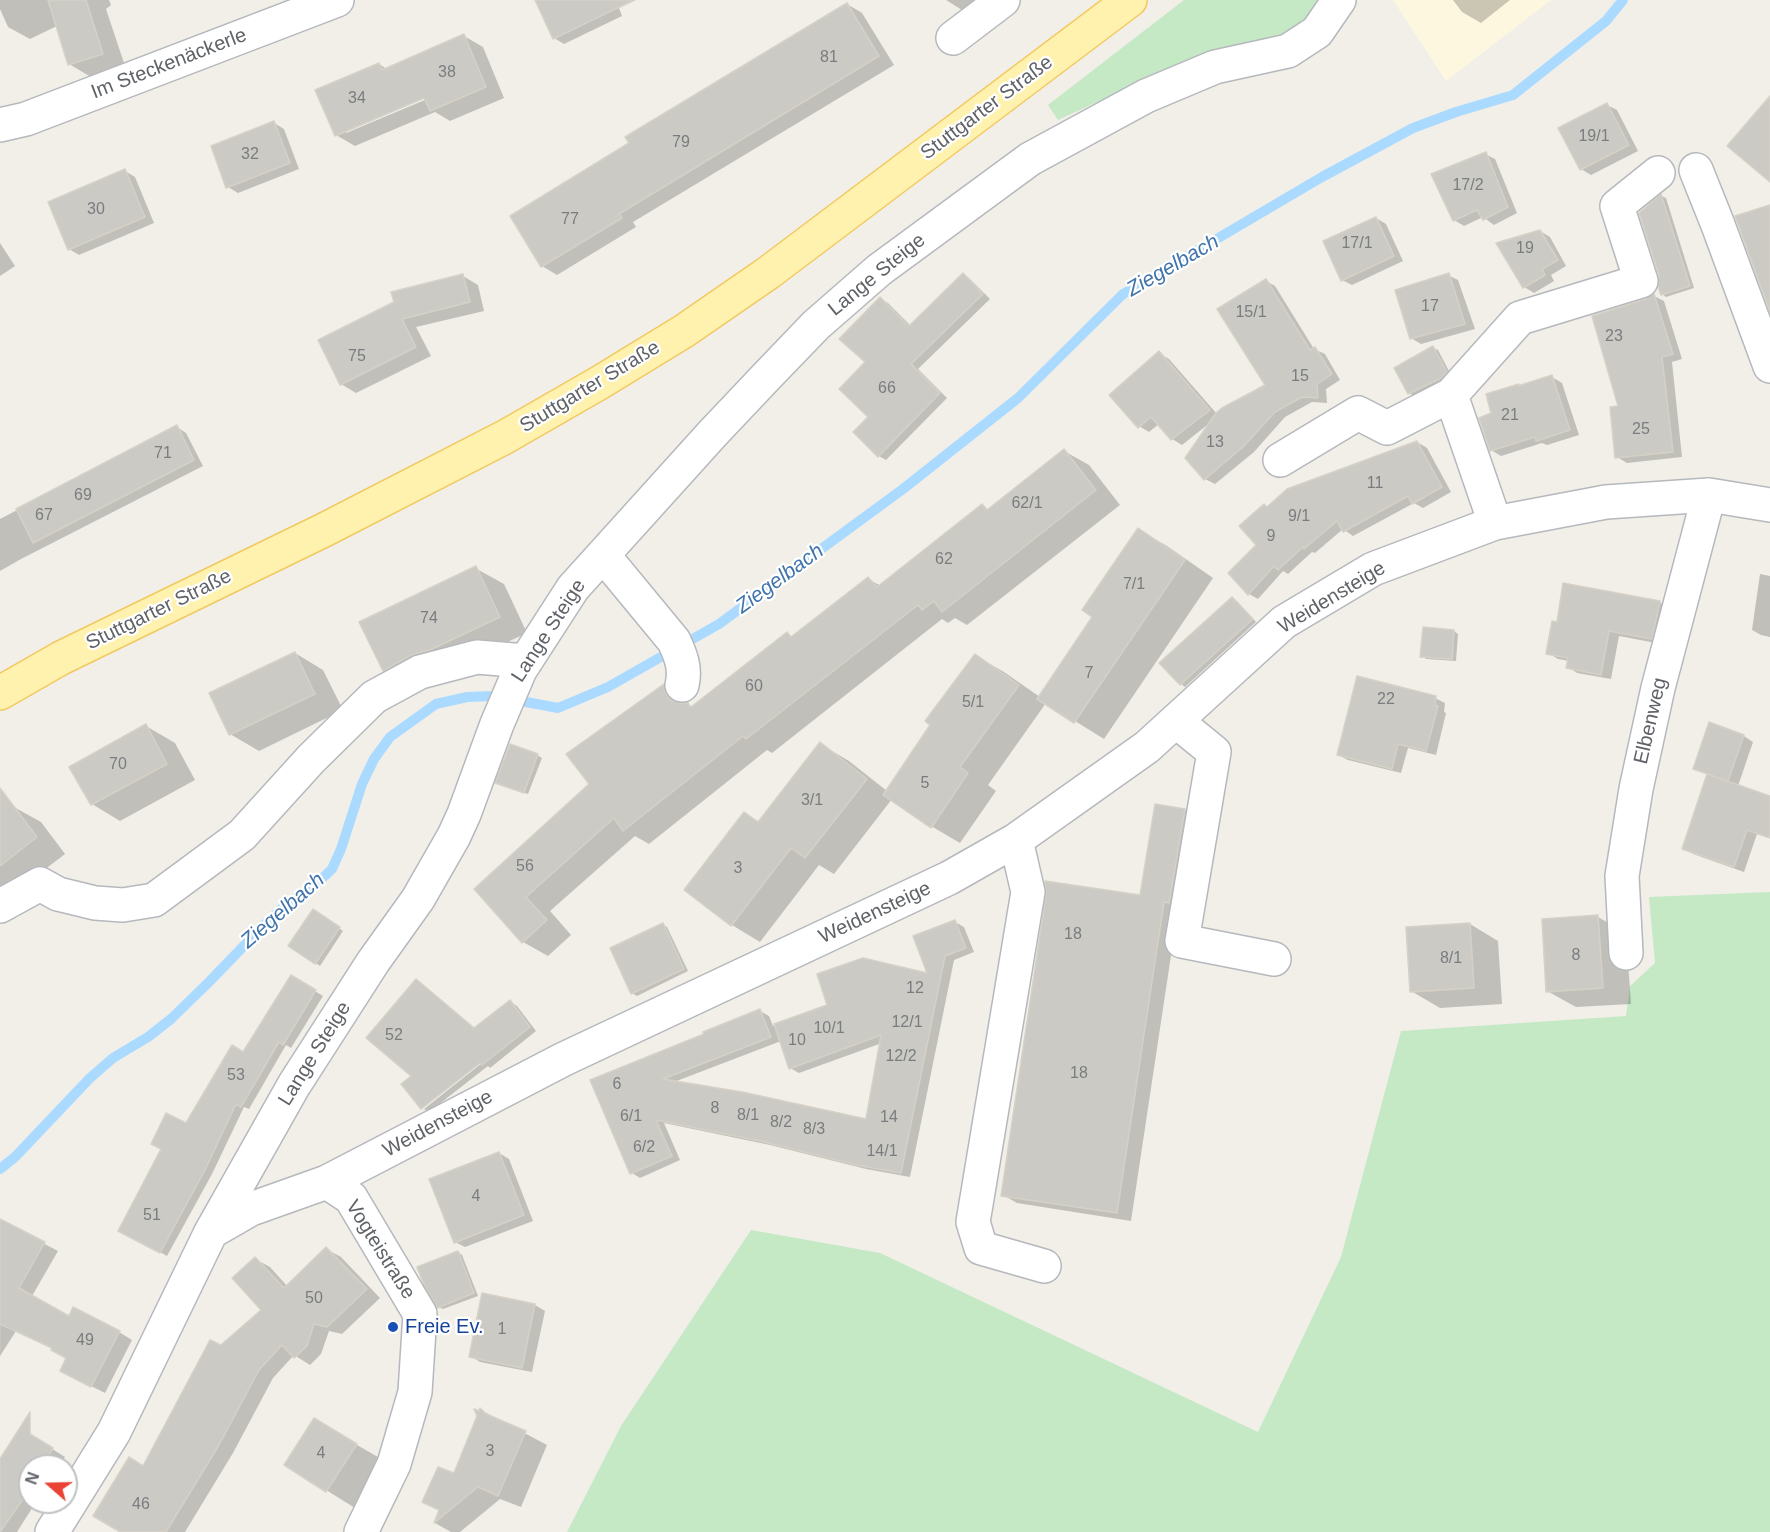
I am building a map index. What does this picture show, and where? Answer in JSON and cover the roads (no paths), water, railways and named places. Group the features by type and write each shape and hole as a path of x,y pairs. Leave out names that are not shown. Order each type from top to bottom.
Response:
{"main road":[{"name":"Stuttgarter Straße","path":"0,693 61,658 324,530 494,442 684,331 768,273 1131,0"}],"street":[{"name":"Im Steckenäckerle","path":"0,125 26,118 337,0"},
{"path":"953,38 1003,0"},
{"name":"Lange Steige","path":"52,1532 114,1432 211,1232 294,1085 373,962 418,899 454,836 497,724 523,666 573,588 713,433 801,340 879,270 1030,159 1146,96 1215,67 1288,51 1317,32 1339,0"},
{"path":"1696,170 1770,366"},
{"path":"1280,460 1358,413 1387,428 1451,395 1520,318 1641,281 1617,206 1658,173"},
{"path":"1451,395 1495,523"},
{"name":"Weidensteige","path":"211,1232 251,1209 327,1182 564,1059 940,882 1016,840 1147,747 1284,622 1373,569 1495,523 1606,502 1709,495 1770,505"},
{"name":"Elbenweg","path":"1626,953 1622,876 1635,789 1658,688 1709,495"},
{"path":"603,555 679,661"},
{"path":"0,906 40,884 58,894 95,903 123,905 154,900 242,835 311,759 374,697 420,672 477,657 523,666"},
{"path":"1176,721 1214,752 1182,941 1274,959"},
{"path":"1016,840 1028,892 973,1222 981,1248 1044,1266"},
{"name":"Vogteistraße","path":"327,1182 351,1198 420,1314 415,1392 394,1464 361,1532"}],"waterway":[{"name":"Ziegelbach","path":"0,1169 15,1157 90,1078 113,1058 148,1037 171,1019 263,926 288,903 308,892 332,869 341,849 362,784 374,759 390,737 436,704 467,697 494,696 558,708 608,687 719,624 903,489 1018,398 1123,294 1322,177 1413,128 1513,95 1606,21 1623,0"}],"place":[{"name":"Freie Ev.","path":"393,1327"}]}
